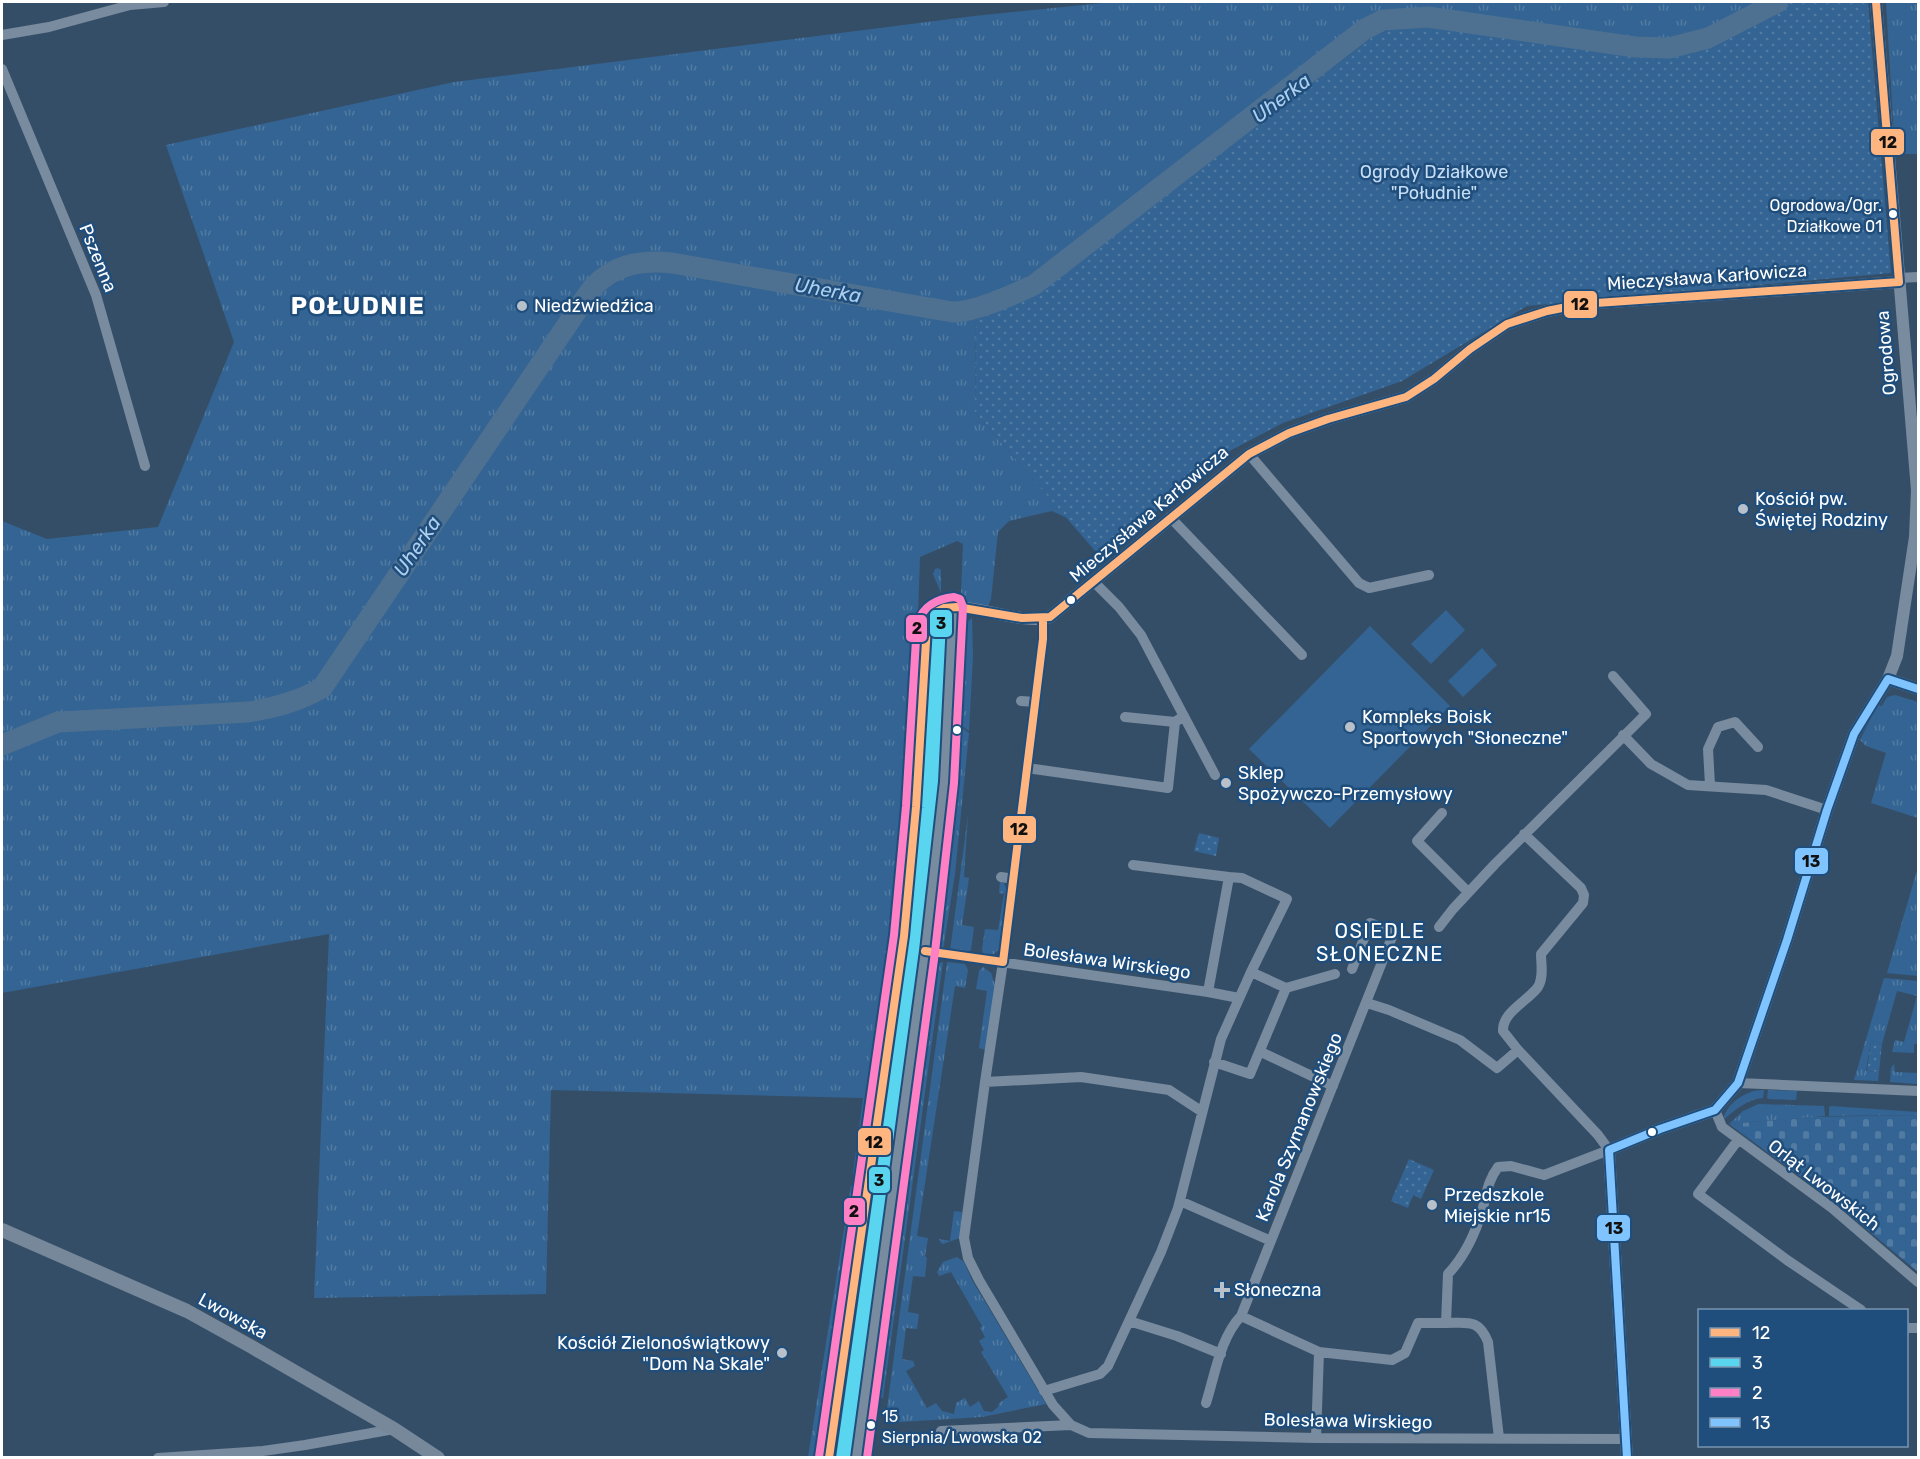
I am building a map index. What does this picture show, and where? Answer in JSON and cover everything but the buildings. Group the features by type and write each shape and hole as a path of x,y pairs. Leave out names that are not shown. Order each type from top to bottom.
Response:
{"main road":[{"name":"Lwowska","path":"2,1230 187,1311 394,1429 438,1457"}],"street":[{"path":"2,35 49,27 130,5 164,2"},
{"name":"Ogrodowa","path":"1738,1083 1854,734 1888,680 1897,656 1913,550 1917,484 1876,2"},
{"name":"Pszenna","path":"2,69 96,295 145,466"},
{"path":"1898,280 1918,277"},
{"name":"Mieczysława Karłowicza","path":"1043,619 1057,613 1170,517 1250,454 1289,433 1328,419 1406,397 1507,324 1546,311 1582,304 1898,280"},
{"path":"1250,454 1359,583 1370,588 1429,575"},
{"path":"1170,517 1302,655"},
{"path":"1094,582 1127,615 1141,635 1179,719 1215,775"},
{"path":"829,1458 904,936 916,807 927,625 932,615 953,607 1033,620 1043,619 1043,639 1027,768 1168,788 1179,719"},
{"path":"856,1458 925,951 944,782 953,607"},
{"path":"1439,927 1468,892 1524,834 1646,714 1613,676"},
{"path":"1888,680 1918,689"},
{"path":"1021,701 1035,702"},
{"path":"1125,717 1179,719"},
{"path":"1710,785 1708,749 1718,727 1735,722 1758,747"},
{"path":"1623,735 1651,764 1688,785 1766,790 1827,810"},
{"name":"Bolesława Wirskiego","path":"1027,768 1003,962 984,1082 964,1238 965,1248 979,1280 1044,1391 1071,1425"},
{"path":"1442,813 1417,841 1468,892"},
{"path":"1524,834 1581,888 1584,895 1583,903 1541,954 1542,976 1538,986 1503,1024 1504,1035 1598,1135 1609,1150 1627,1458"},
{"path":"1044,1391 1100,1374 1108,1366 1161,1252 1180,1201 1221,1039 1287,899 1242,878 1133,865"},
{"path":"1001,877 1014,879"},
{"name":"Bolesława Wirskiego","path":"925,951 1208,992 1229,877"},
{"name":"Karola Szymanowskiego","path":"1206,1403 1221,1354 1233,1325 1241,1316 1394,932 1370,923 1352,969"},
{"path":"1251,972 1286,988 1335,974"},
{"path":"1214,1062 1250,1074 1286,988"},
{"path":"1208,992 1239,998"},
{"path":"1367,1003 1460,1040 1497,1068 1518,1050"},
{"path":"1261,1052 1333,1086"},
{"path":"984,1082 1081,1077 1169,1090 1201,1111"},
{"path":"1446,1323 1448,1274 1461,1259 1482,1213 1490,1178 1498,1167 1511,1166 1544,1175 1715,1110 1738,1083 1918,1091"},
{"name":"Orląt Lwowskich","path":"1715,1110 1722,1127 1832,1208 1918,1282"},
{"path":"1738,1140 1698,1194 1858,1309"},
{"path":"1180,1201 1271,1241"},
{"path":"1241,1316 1318,1352 1392,1360 1405,1353 1418,1323 1473,1323 1483,1329 1488,1342 1499,1438"},
{"path":"1129,1321 1177,1336 1221,1354"},
{"path":"1316,1438 1318,1352"},
{"name":"Bolesława Wirskiego","path":"941,1431 1071,1425 1089,1432 1316,1438 1626,1439"},
{"path":"158,1458 294,1447 394,1429"}],"green space":[{"path":"1113,2 1790,2 1681,55 1402,24 1374,36 1038,292 1008,305 976,313 975,412 1067,518 1052,511 1009,521 998,532 991,599 988,607 968,603 961,592 963,544 957,541 920,557 917,644 912,672 909,739 913,768 908,846 899,935 862,1184 853,1174 863,1098 551,1090 546,1294 314,1298 329,934 2,993 2,521 47,539 158,527 234,342 166,145 454,82 974,16","holes":["755,277 963,310 929,308"]},
{"name":"Ogrody Działkowe \"Południe\"","path":"1790,2 1868,2 1891,273 1527,306 1402,381 1283,423 1218,457 1102,559 975,412 976,313 1008,305 1038,292 1374,36 1402,24 1681,55"},
{"path":"1886,2 1918,2 1918,154 1895,154"},
{"path":"938,568 941,570 941,593 933,574"},
{"path":"1446,610 1465,630 1431,664 1411,644"},
{"path":"972,618 973,656 969,731 957,721 960,634 963,625"},
{"path":"939,622 942,628 936,757 925,899 850,1457 837,1458 914,907 923,799 931,637 933,628"},
{"name":"Kompleks Boisk Sportowych \"Słoneczne\"","path":"1370,626 1450,706 1330,828 1249,749"},
{"path":"1482,648 1497,665 1463,697 1448,681"},
{"path":"1895,695 1918,702 1918,818 1871,803 1886,753 1866,746 1860,740 1878,705 1882,706 1887,697"},
{"path":"961,727 969,733 955,874 943,950 936,943 934,936 942,856 952,803 956,735 961,735"},
{"path":"968,815 964,877 969,878 962,925 974,927 971,950 967,953 950,951"},
{"path":"1199,833 1219,838 1216,856 1194,851"},
{"path":"1918,867 1918,976 1887,973"},
{"path":"1000,881 1004,883 1007,891 1000,948 994,954 983,955 985,929 998,930 1004,894 999,893"},
{"path":"943,962 883,1398 876,1397 879,1332 928,974 934,965"},
{"path":"947,962 965,964 968,970 965,988 955,986 917,1236 928,1238 925,1277 913,1276 908,1312 919,1314 917,1329 906,1328 902,1359 913,1361 915,1366 906,1371 927,1408 936,1403 942,1411 954,1414 956,1403 965,1398 970,1407 979,1401 984,1411 992,1412 1008,1397 981,1352 984,1350 979,1341 985,1337 980,1328 982,1326 951,1272 939,1276 937,1272 943,1262 957,1257 964,1262 972,1280 1046,1404 982,1417 885,1423"},
{"path":"983,967 991,973 995,985 986,1050 979,1048 987,991 976,989 979,971"},
{"path":"1884,978 1918,981 1918,1044 1914,1044 1914,1053 1892,1052 1895,1040 1904,1042 1917,996 1897,991 1882,1044 1871,1041 1866,1071 1879,1072 1878,1081 1854,1080"},
{"path":"1871,1041 1882,1044 1879,1072 1867,1071"},
{"path":"1894,1064 1895,1072 1918,1073 1918,1084 1890,1082 1891,1068"},
{"path":"1764,1090 1763,1098 1746,1103 1723,1120 1728,1108 1739,1098 1751,1092"},
{"path":"1768,1090 1797,1091 1796,1100 1769,1099 1767,1098"},
{"path":"1759,1104 1824,1106 1825,1116 1729,1124 1743,1111"},
{"path":"1831,1106 1918,1112 1918,1115 1829,1116"},
{"path":"1918,1115 1918,1272 1827,1196 1729,1124 1811,1117"},
{"path":"1409,1159 1434,1170 1421,1199 1413,1195 1408,1208 1391,1201"},
{"path":"851,1185 860,1195 819,1457 808,1457"},
{"path":"954,1211 962,1212 960,1238 943,1244 939,1239 950,1241"}],"waterway":[{"name":"Uherka","path":"2,745 58,722 249,712 286,703 322,688 588,294 605,277 625,266 648,262 672,263 950,312 972,309 1034,285 1365,29 1383,20 1428,17 1635,47 1669,48 1708,38 1778,2"}],"transit line":[{"name":"12","path":"1876,2 1899,282"},
{"name":"12","path":"829,1458 904,936 916,807 927,625 934,613 944,608 957,607 1022,618 1050,617 1249,454 1289,433 1328,419 1406,397 1434,379 1470,349 1507,324 1547,311 1582,304 1899,282"},
{"name":"2","path":"819,1457 894,935 906,806 917,623 931,604 954,597 960,599 963,607 954,783 935,952 867,1458"},
{"name":"12","path":"925,951 1003,962 1043,639 1043,619"},
{"name":"3","path":"840,1458 914,937 926,808 937,628 942,622 934,781 915,950 846,1457"},
{"name":"13","path":"1627,1458 1609,1150 1715,1110 1738,1083 1854,734 1888,679 1918,689"}],"place":[{"name":"Ogrodowa/Ogr. Działkowe 01","path":"1893,214"},
{"name":"Niedźwiedźica","path":"522,306"},
{"name":"Kościół pw. Świętej Rodziny","path":"1743,509"},
{"name":"Kompleks Boisk Sportowych \"Słoneczne\"","path":"1350,727"},
{"name":"Sklep Spożywczo-Przemysłowy","path":"1226,783"},
{"name":"Przedszkole Miejskie nr15","path":"1432,1205"},
{"name":"Słoneczna","path":"1222,1290"},
{"name":"Kościół Zielonoświątkowy \"Dom Na Skale\"","path":"782,1353"},
{"name":"15 Sierpnia/Lwowska 02","path":"871,1425"}],"district":[{"name":"POŁUDNIE","path":"358,306"},
{"name":"OSIEDLE SŁONECZNE","path":"1380,942"}]}
